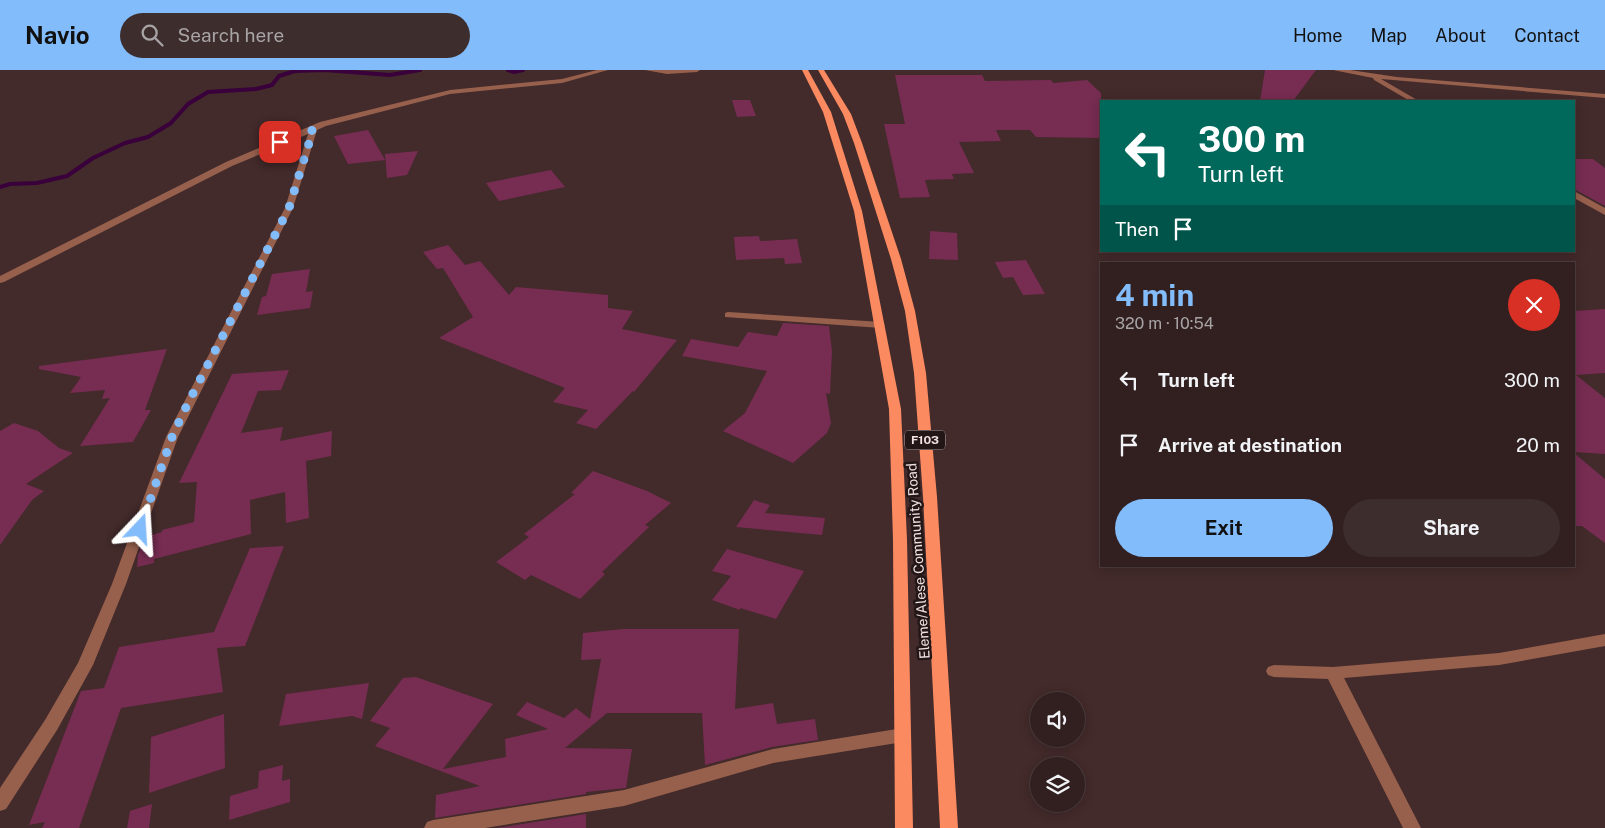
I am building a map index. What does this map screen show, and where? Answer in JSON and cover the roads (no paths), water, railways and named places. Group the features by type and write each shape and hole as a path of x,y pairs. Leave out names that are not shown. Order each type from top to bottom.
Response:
{"main road":[{"name":"Eleme/Alese Community Road","path":"805,70 828,112 840,147 867,252 896,409 904,828"},
{"name":"Eleme/Alese Community Road","path":"821,70 847,114 858,143 896,259 910,311 920,373 930,498 949,828"}],"street":[{"path":"0,280 258,150 332,121 440,94 567,81 605,70"},
{"path":"648,70 667,72 697,70"},
{"path":"1336,70 1370,76 1605,96"},
{"path":"1370,76 1413,100"},
{"path":"0,803 51,725 85,665 120,584 172,437 289,208 313,130"},
{"path":"1575,195 1605,212"},
{"path":"1274,671 1333,673 1499,659 1605,640"},
{"path":"1333,673 1412,828"},
{"path":"432,828 624,798 772,756 903,735"}],"lane":[{"path":"728,315 880,325"}],"waterway":[{"path":"0,187 10,184 37,183 67,176 93,158 125,143 148,137 171,123 188,104 208,92 256,89 272,85 279,76 295,71 325,70 390,75 420,70"},
{"path":"508,70 514,72 523,70"}]}
